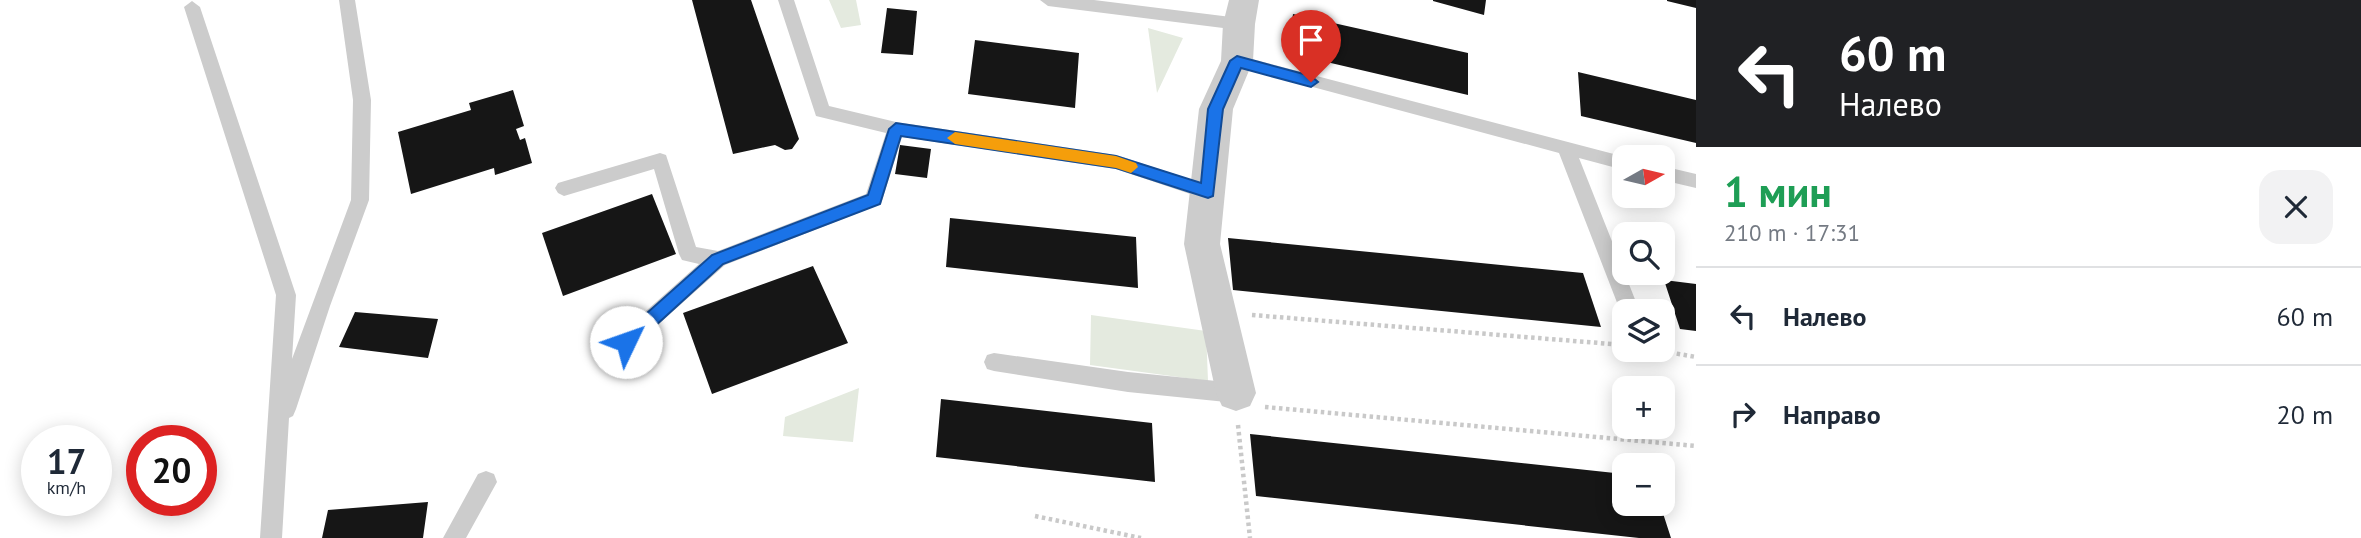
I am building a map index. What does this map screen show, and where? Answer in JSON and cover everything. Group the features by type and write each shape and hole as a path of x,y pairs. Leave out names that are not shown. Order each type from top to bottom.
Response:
{"street":[{"path":"1236,399 1202,244 1216,109 1237,61 1241,12"}],"lane":[{"path":"277,436 320,306 360,200 362,100 347,0"},
{"path":"786,0 822,111 896,129 1116,162 1208,192"},
{"path":"1048,0 1241,12"},
{"path":"192,7 286,295 271,538"},
{"path":"1237,61 1612,160"},
{"path":"620,347 718,259 874,199 896,129"},
{"path":"1566,148 1625,299"},
{"path":"564,187 660,160 689,254 718,259"},
{"path":"1675,176 1696,181"},
{"path":"994,362 1236,399"},
{"path":"454,538 486,482"}],"path":[{"path":"1218,310 1262,316 1612,344"},
{"path":"1675,353 1696,357"},
{"path":"1251,538 1236,399 1696,446"},
{"path":"1035,516 1141,538"}],"shaded area":[{"path":"829,0 856,0 861,25 841,28"},
{"path":"1148,28 1183,38 1157,93"},
{"path":"1091,315 1206,331 1208,381 1090,365"},
{"path":"859,388 853,442 783,436 785,417"}],"building":[{"path":"692,0 751,0 799,139 792,149 785,150 775,145 733,154"},
{"path":"1433,0 1486,0 1484,15 1433,1"},
{"path":"1696,0 1696,8 1667,1"},
{"path":"887,8 917,11 913,55 881,53"},
{"path":"1293,14 1468,53 1468,95 1288,53"},
{"path":"975,40 1079,53 1075,108 968,94"},
{"path":"1578,72 1696,100 1696,143 1581,116"},
{"path":"513,90 524,126 516,129 520,140 525,138 532,163 495,175 494,168 411,194 398,132 471,110 469,103"},
{"path":"900,145 931,149 927,178 895,174"},
{"path":"652,194 676,254 563,296 542,233"},
{"path":"950,218 1136,237 1138,288 946,267"},
{"path":"1228,238 1583,273 1601,327 1233,290"},
{"path":"813,266 848,343 712,394 683,313"},
{"path":"1675,281 1696,284 1696,331 1680,329 1675,314 1675,299 1670,299 1666,285 1675,285"},
{"path":"355,312 438,319 428,358 339,347"},
{"path":"941,399 1152,423 1155,482 936,457"},
{"path":"1250,434 1612,473 1612,516 1664,516 1671,538 1639,538 1256,496"},
{"path":"428,502 423,538 322,538 328,510"}],"slow traffic":[{"path":"955,138 1116,162 1131,167"}],"route":[{"path":"626,342 718,259 874,199 896,129 1116,162 1208,192 1216,109 1237,61 1311,82"}]}
